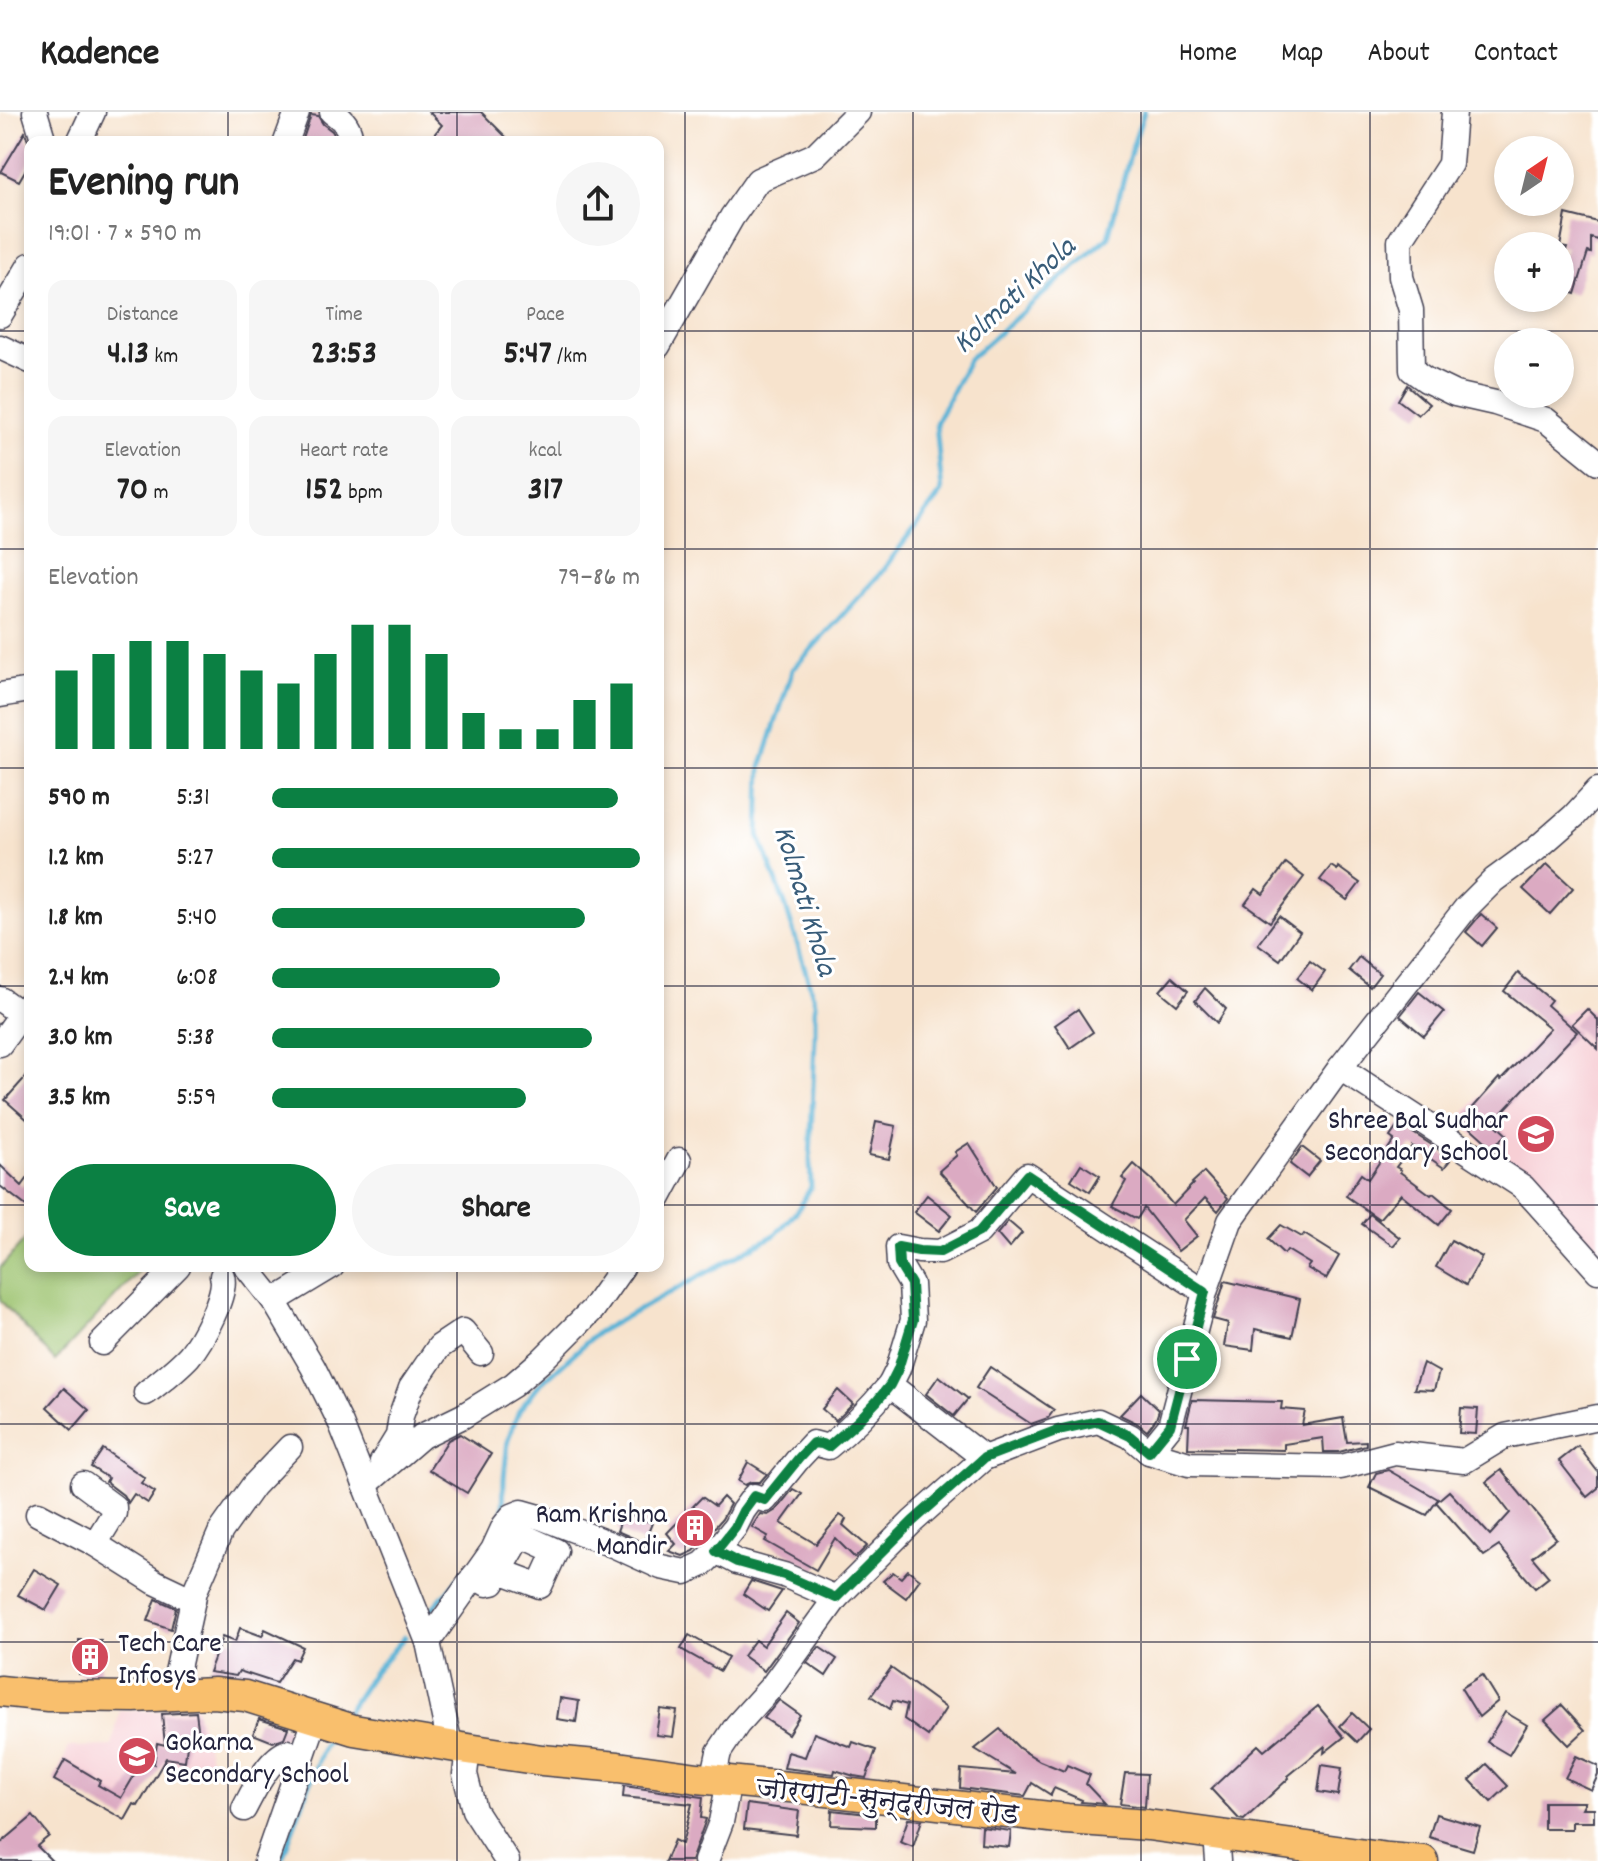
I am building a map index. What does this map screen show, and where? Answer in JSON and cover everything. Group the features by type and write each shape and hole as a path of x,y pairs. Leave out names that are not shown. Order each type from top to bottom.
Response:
{"main road":[{"name":"जोरपाटी-सुन्दरीजल रोड","path":"0,1691 48,1696 134,1697 214,1693 245,1696 354,1730 542,1760 1067,1819 1148,1825 1217,1848 1423,1861"}],"street":[{"path":"35,112 42,136"},
{"path":"82,136 93,112"},
{"path":"288,136 297,112"},
{"path":"332,112 345,121 350,136"},
{"path":"664,336 732,217 758,180 815,155 858,112"},
{"path":"1454,112 1450,164 1400,241 1401,277 1411,310 1412,370 1455,394 1546,420 1598,462"},
{"path":"0,315 24,275"},
{"path":"0,347 24,358"},
{"path":"0,695 24,691"},
{"path":"1149,1452 1170,1426 1205,1292 1230,1221 1340,1068 1466,908 1494,880 1574,816 1598,790"},
{"path":"0,999 24,1011"},
{"path":"0,1044 24,1016"},
{"path":"1340,1068 1523,1187 1598,1271"},
{"path":"664,1188 679,1160"},
{"path":"428,1642 493,1550 504,1526 512,1516 522,1512 600,1540 661,1567 685,1572 703,1564 735,1527 754,1496 765,1500 813,1443 828,1447 858,1421 890,1385 913,1320 911,1284 899,1264 898,1247 940,1252 979,1232 1027,1175 1205,1292"},
{"path":"102,1343 172,1272"},
{"path":"146,1393 193,1351 221,1300 225,1284 220,1272"},
{"path":"251,1272 274,1301 373,1478 428,1642 474,1810 507,1861"},
{"path":"274,1301 322,1272"},
{"path":"373,1478 422,1436 463,1416 513,1385 593,1309 619,1272"},
{"path":"373,1478 398,1436 411,1388 439,1347 463,1331 481,1353"},
{"path":"890,1385 984,1458"},
{"path":"706,1861 721,1822 719,1752 737,1725 773,1685 836,1598 913,1521 984,1458 1058,1430 1098,1421 1130,1436 1149,1452 1189,1464 1341,1467 1395,1453 1464,1461 1505,1436 1598,1417"},
{"path":"172,1695 195,1591 221,1531 253,1486 290,1447"},
{"path":"83,1484 114,1507 114,1513 95,1544"},
{"path":"38,1514 95,1544 155,1582 193,1600"},
{"path":"716,1551 737,1562 784,1575 836,1598"},
{"path":"474,1576 487,1584 493,1583 500,1571"},
{"path":"266,1861 320,1719"},
{"path":"244,1809 263,1775 281,1754 288,1752 301,1763"}],"shaded area":[{"name":"Shree Bal Sudhar Secondary School","path":"1583,1005 1598,1014 1598,1250 1457,1120 1558,1015"},
{"name":"Gokarna Secondary School","path":"196,1707 212,1765 160,1768 138,1806 125,1820 54,1780 69,1747 112,1746 120,1710 162,1711"}],"green space":[{"path":"24,1241 24,1272 138,1272 55,1361 0,1300 0,1268"}],"building":[{"path":"429,112 481,112 505,136 433,136 442,125"},
{"path":"311,115 318,116 335,136 304,136"},
{"path":"25,132 24,172 19,181 1,172"},
{"path":"1566,216 1598,222 1598,240 1591,238 1591,253 1588,252 1575,294 1574,232 1563,232"},
{"path":"1407,385 1429,404 1418,415 1398,400"},
{"path":"1286,863 1304,877 1270,922 1245,904 1256,889 1263,894"},
{"path":"1547,864 1573,888 1550,914 1523,889"},
{"path":"1331,866 1337,870 1338,867 1360,883 1347,900 1320,880"},
{"path":"1481,914 1497,928 1482,946 1466,932"},
{"path":"1279,916 1300,932 1280,960 1258,944"},
{"path":"1359,957 1380,974 1370,987 1349,970"},
{"path":"1310,961 1325,972 1312,990 1297,978"},
{"path":"1518,973 1551,1000 1547,1005 1577,1032 1493,1122 1506,1134 1493,1148 1462,1120 1550,1028 1504,991"},
{"path":"1172,977 1188,991 1177,1005 1160,991"},
{"path":"1205,988 1226,1009 1217,1023 1195,1001"},
{"path":"1419,992 1444,1012 1424,1036 1400,1016"},
{"path":"1078,1009 1093,1032 1070,1048 1055,1025"},
{"path":"1587,1009 1598,1020 1598,1049 1572,1024"},
{"path":"24,1079 24,1117 5,1100"},
{"path":"876,1122 896,1126 889,1159 869,1155"},
{"path":"1399,1124 1450,1160 1444,1168 1412,1146 1396,1167 1452,1209 1439,1225 1401,1194 1379,1219 1346,1196 1361,1174 1368,1179 1394,1140 1390,1137"},
{"path":"969,1143 997,1187 976,1212 939,1171 957,1155 955,1152"},
{"path":"1302,1147 1320,1161 1307,1177 1290,1164"},
{"path":"1081,1164 1100,1176 1090,1192 1071,1180"},
{"path":"1134,1164 1173,1205 1204,1172 1228,1198 1218,1211 1205,1198 1184,1220 1197,1236 1178,1251 1144,1208 1137,1219 1112,1206 1126,1181 1122,1178"},
{"path":"0,1165 22,1186 24,1183 24,1204 0,1186"},
{"path":"927,1195 952,1215 939,1231 914,1212"},
{"path":"1370,1214 1400,1238 1393,1246 1362,1224"},
{"path":"1008,1221 1022,1233 1009,1248 997,1234"},
{"path":"1281,1225 1302,1237 1304,1234 1339,1256 1326,1279 1307,1268 1310,1264 1287,1250 1284,1254 1268,1239"},
{"path":"1451,1240 1482,1257 1466,1285 1436,1267"},
{"path":"1225,1281 1300,1299 1292,1337 1255,1329 1253,1350 1224,1346 1228,1323 1213,1319"},
{"path":"1423,1363 1439,1372 1434,1390 1414,1389"},
{"path":"990,1367 1054,1410 1048,1418 1031,1424 976,1388"},
{"path":"939,1376 968,1399 954,1416 926,1394"},
{"path":"64,1388 89,1410 72,1430 47,1407"},
{"path":"838,1390 853,1404 836,1421 822,1409"},
{"path":"1141,1393 1159,1410 1147,1431 1120,1415"},
{"path":"1192,1400 1282,1402 1281,1409 1305,1411 1302,1425 1343,1418 1347,1442 1366,1441 1366,1445 1339,1452 1324,1452 1323,1438 1284,1444 1284,1450 1188,1448 1189,1425 1186,1425"},
{"path":"1461,1408 1478,1409 1476,1434 1459,1433"},
{"path":"460,1434 491,1454 467,1493 429,1470 448,1440"},
{"path":"1578,1446 1598,1472 1598,1488 1587,1497 1559,1461"},
{"path":"103,1449 145,1478 141,1483 155,1492 148,1503 134,1494 128,1503 106,1482 108,1478 91,1467"},
{"path":"748,1462 767,1474 760,1482 745,1485 738,1481"},
{"path":"1388,1470 1438,1499 1427,1515 1369,1487 1376,1473"},
{"path":"1501,1470 1556,1538 1532,1557 1549,1577 1535,1588 1499,1546 1484,1556 1436,1502 1449,1491 1490,1535 1510,1513 1486,1482"},
{"path":"793,1489 802,1494 781,1523 816,1544 840,1515 846,1519 843,1525 867,1546 855,1558 835,1538 816,1570 765,1541 768,1536 752,1527 760,1514 768,1515 776,1510"},
{"name":"Ram Krishna Mandir","path":"702,1497 715,1506 723,1497 730,1504 722,1519 694,1551 683,1556 669,1551 676,1544 667,1533"},
{"path":"624,1512 652,1523 644,1543 617,1531"},
{"path":"34,1569 61,1585 46,1610 18,1595"},
{"path":"908,1570 920,1579 906,1598 883,1581 893,1572 901,1578"},
{"path":"751,1581 782,1591 768,1611 743,1594"},
{"path":"156,1599 176,1608 171,1629 148,1621"},
{"path":"786,1613 799,1623 764,1671 743,1656 755,1640 763,1646"},
{"path":"240,1628 262,1636 265,1629 303,1647 297,1660 292,1658 276,1683 239,1671 236,1676 209,1672 222,1637 235,1642"},
{"path":"689,1635 728,1657 720,1671 681,1649"},
{"name":"Tech Care Infosys","path":"79,1640 101,1641 100,1673 79,1674"},
{"path":"819,1647 837,1659 826,1676 807,1663"},
{"path":"891,1668 946,1708 928,1736 904,1719 907,1705 893,1701 890,1709 871,1696"},
{"path":"1482,1675 1498,1701 1479,1717 1461,1688"},
{"path":"560,1698 579,1701 576,1722 557,1719"},
{"path":"779,1700 800,1715 788,1734 764,1718"},
{"path":"1562,1705 1585,1730 1569,1745 1545,1720"},
{"path":"1318,1706 1344,1737 1324,1753 1325,1746 1288,1776 1244,1820 1239,1819 1211,1789 1258,1745 1264,1751"},
{"path":"660,1709 677,1711 673,1737 656,1735"},
{"path":"196,1712 199,1736 188,1737 185,1761 166,1758 138,1806 134,1804 125,1820 54,1780 65,1760 121,1798 144,1759 154,1764 157,1743 165,1745 162,1714"},
{"path":"1505,1712 1527,1725 1509,1755 1487,1742"},
{"path":"1352,1713 1369,1729 1357,1742 1340,1726"},
{"path":"259,1719 288,1728 284,1738 273,1742 253,1734"},
{"path":"1000,1729 1019,1748 1040,1761 1064,1771 1067,1765 1090,1775 1086,1784 1105,1804 1081,1802 1054,1788 1051,1795 1032,1783 1025,1796 960,1788 961,1769 1016,1774 975,1749"},
{"path":"814,1733 851,1747 853,1742 876,1750 866,1778 835,1770 834,1774 784,1768 788,1752 805,1757"},
{"path":"1576,1756 1598,1766 1598,1775 1591,1790 1565,1778"},
{"path":"1487,1764 1508,1786 1491,1802 1470,1780"},
{"path":"1322,1765 1342,1768 1338,1795 1318,1792"},
{"path":"1125,1773 1147,1774 1145,1807 1120,1804"},
{"path":"624,1786 703,1797 701,1818 706,1819 691,1861 665,1861 674,1840 682,1844 692,1804 623,1797"},
{"path":"1544,1802 1585,1802 1582,1808 1594,1808 1594,1822 1572,1822 1572,1829 1544,1829"},
{"path":"747,1804 799,1811 796,1835 744,1829"},
{"path":"832,1810 876,1815 876,1827 831,1825"},
{"path":"1436,1814 1480,1827 1473,1850 1429,1837"},
{"path":"33,1816 49,1836 37,1846 52,1861 0,1861 0,1844"},
{"path":"908,1819 922,1820 913,1847 900,1842"},
{"path":"982,1827 1011,1831 1009,1847 981,1844"}],"waterway":[{"name":"Kolmati Khola","path":"503,1513 508,1439 519,1411 537,1387 598,1332 775,1235 797,1211 811,1187 815,1002 786,907 759,835 761,767 793,669 880,574 942,492 936,423 969,359 1108,237 1144,112"},
{"name":"Kolmati Khola","path":"430,1611 460,1577"},
{"name":"Kolmati Khola","path":"345,1715 373,1673 405,1637"},
{"name":"Kolmati Khola","path":"281,1861 323,1748 333,1734"}],"place":[{"name":"Shree Bal Sudhar Secondary School","path":"1536,1134"},
{"name":"Ram Krishna Mandir","path":"695,1528"},
{"name":"Tech Care Infosys","path":"90,1657"},
{"name":"Gokarna Secondary School","path":"137,1756"}],"route":[{"path":"1027,1175 1205,1292 1187,1359 1170,1426 1149,1452 1130,1436 1098,1421 1058,1430 984,1458 913,1521 836,1598 784,1575 737,1562 716,1551 754,1496 765,1500 813,1443 828,1447 845,1434 890,1385 913,1320 911,1284 899,1264 898,1247 940,1252 979,1232 1027,1175"}]}
